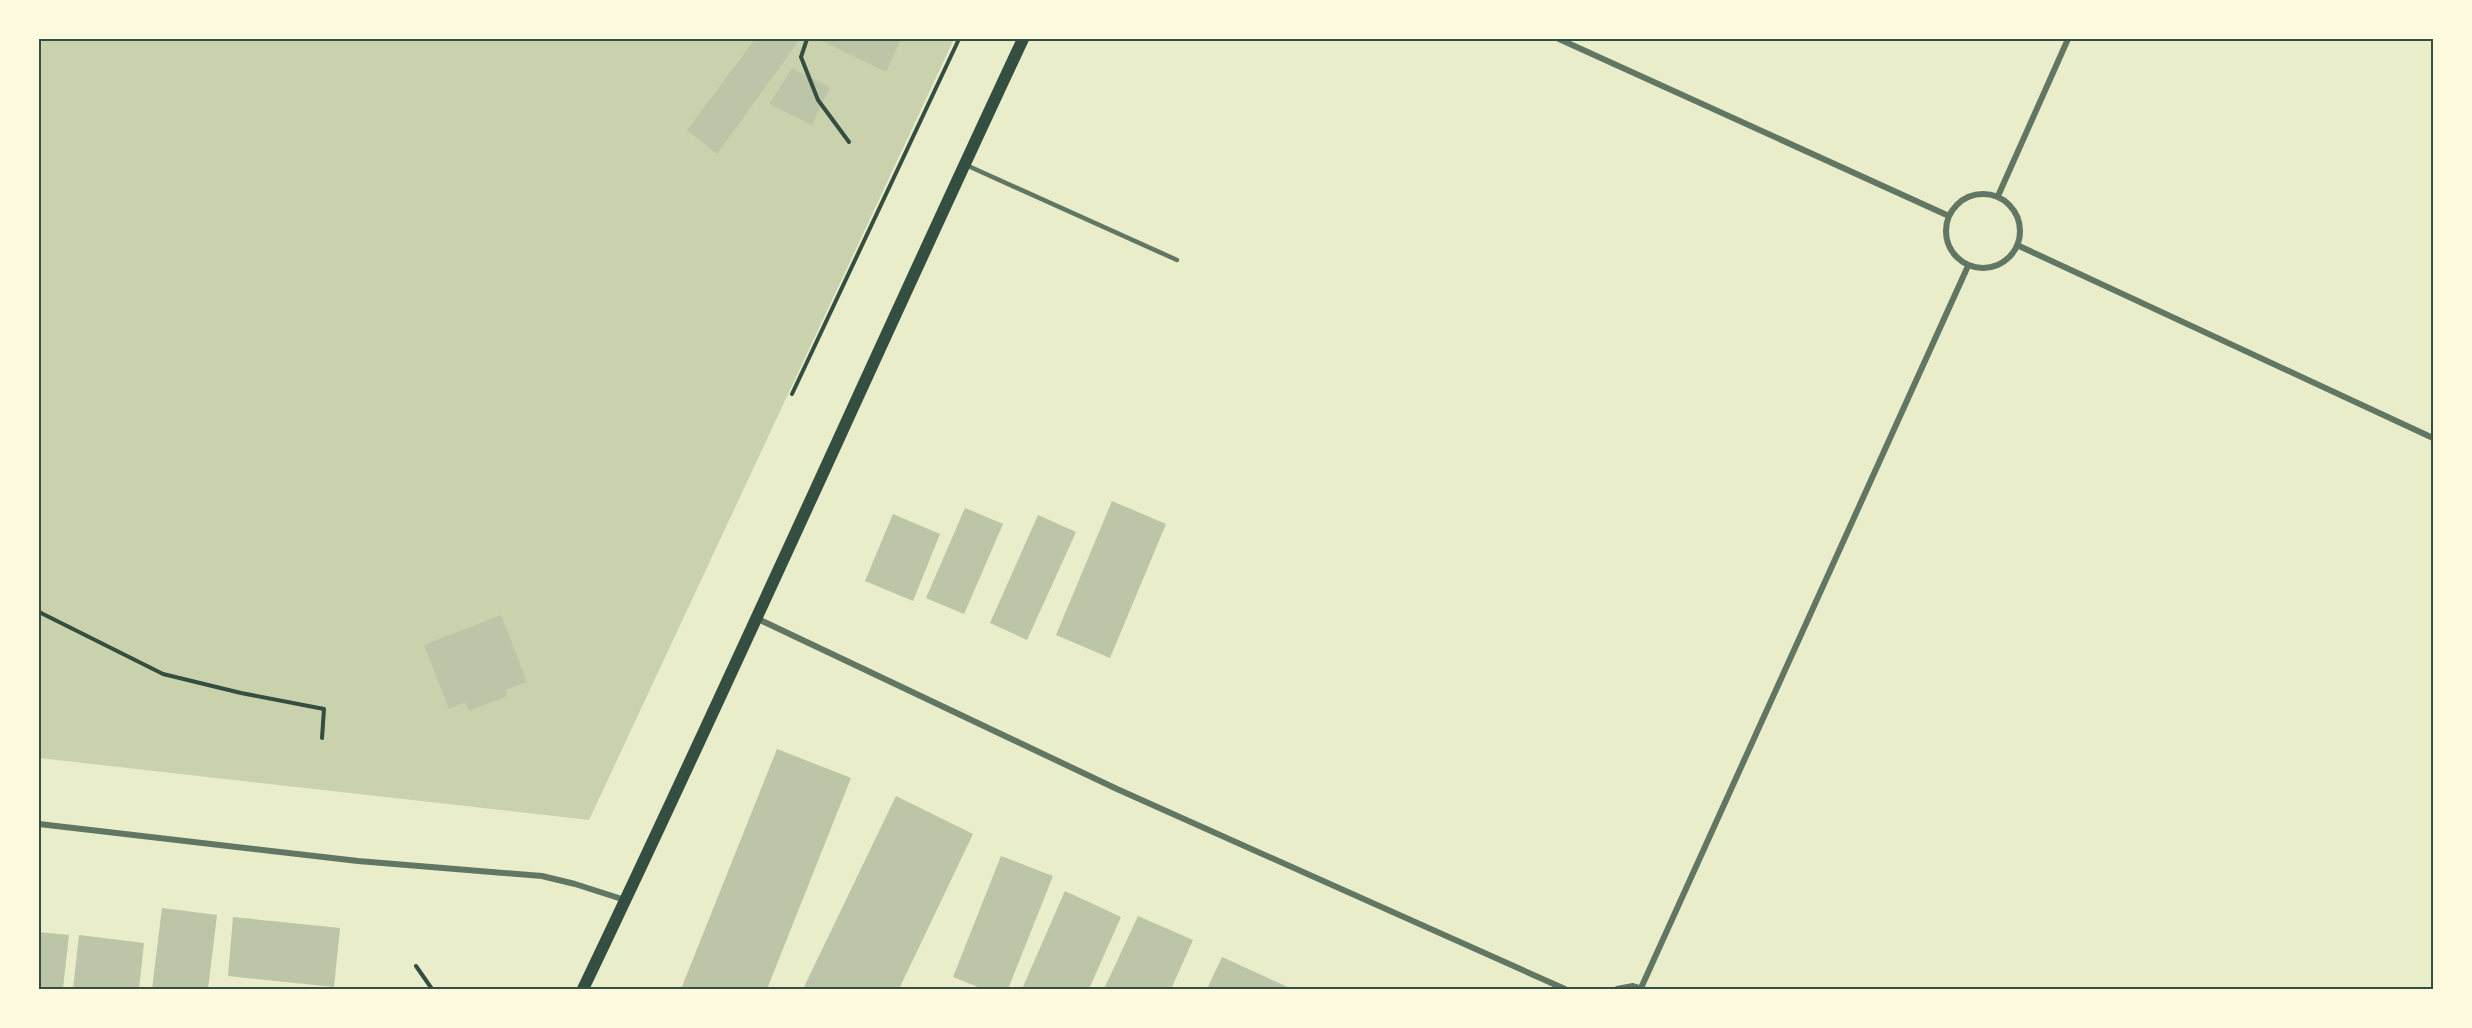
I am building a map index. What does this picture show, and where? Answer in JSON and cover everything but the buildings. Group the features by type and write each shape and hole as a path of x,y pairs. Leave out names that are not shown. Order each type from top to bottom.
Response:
{"main road":[{"path":"583,989 758,619 1023,39"}],"street":[{"path":"1559,39 1948,216"},
{"path":"1998,196 2068,39"},
{"path":"1989,194 1998,196 2007,203 2019,222 2020,234 2012,255 2003,263 1992,268 1980,269 1958,260 1948,245 1945,227 1948,216 1953,207 1969,196 1989,194"},
{"path":"2017,244 2433,438"},
{"path":"1617,989 1625,986 1642,988 1968,266"},
{"path":"758,619 1117,789 1564,989"},
{"path":"39,824 358,861 542,876 626,901"}],"lane":[{"path":"964,164 1177,260"}],"path":[{"path":"807,39 801,57 818,100 849,142"},
{"path":"792,394 959,39"},
{"path":"39,612 163,674 241,693 324,709 322,738"},
{"path":"416,966 432,989"}],"green space":[{"path":"39,39 954,39 589,820 39,758"}]}
